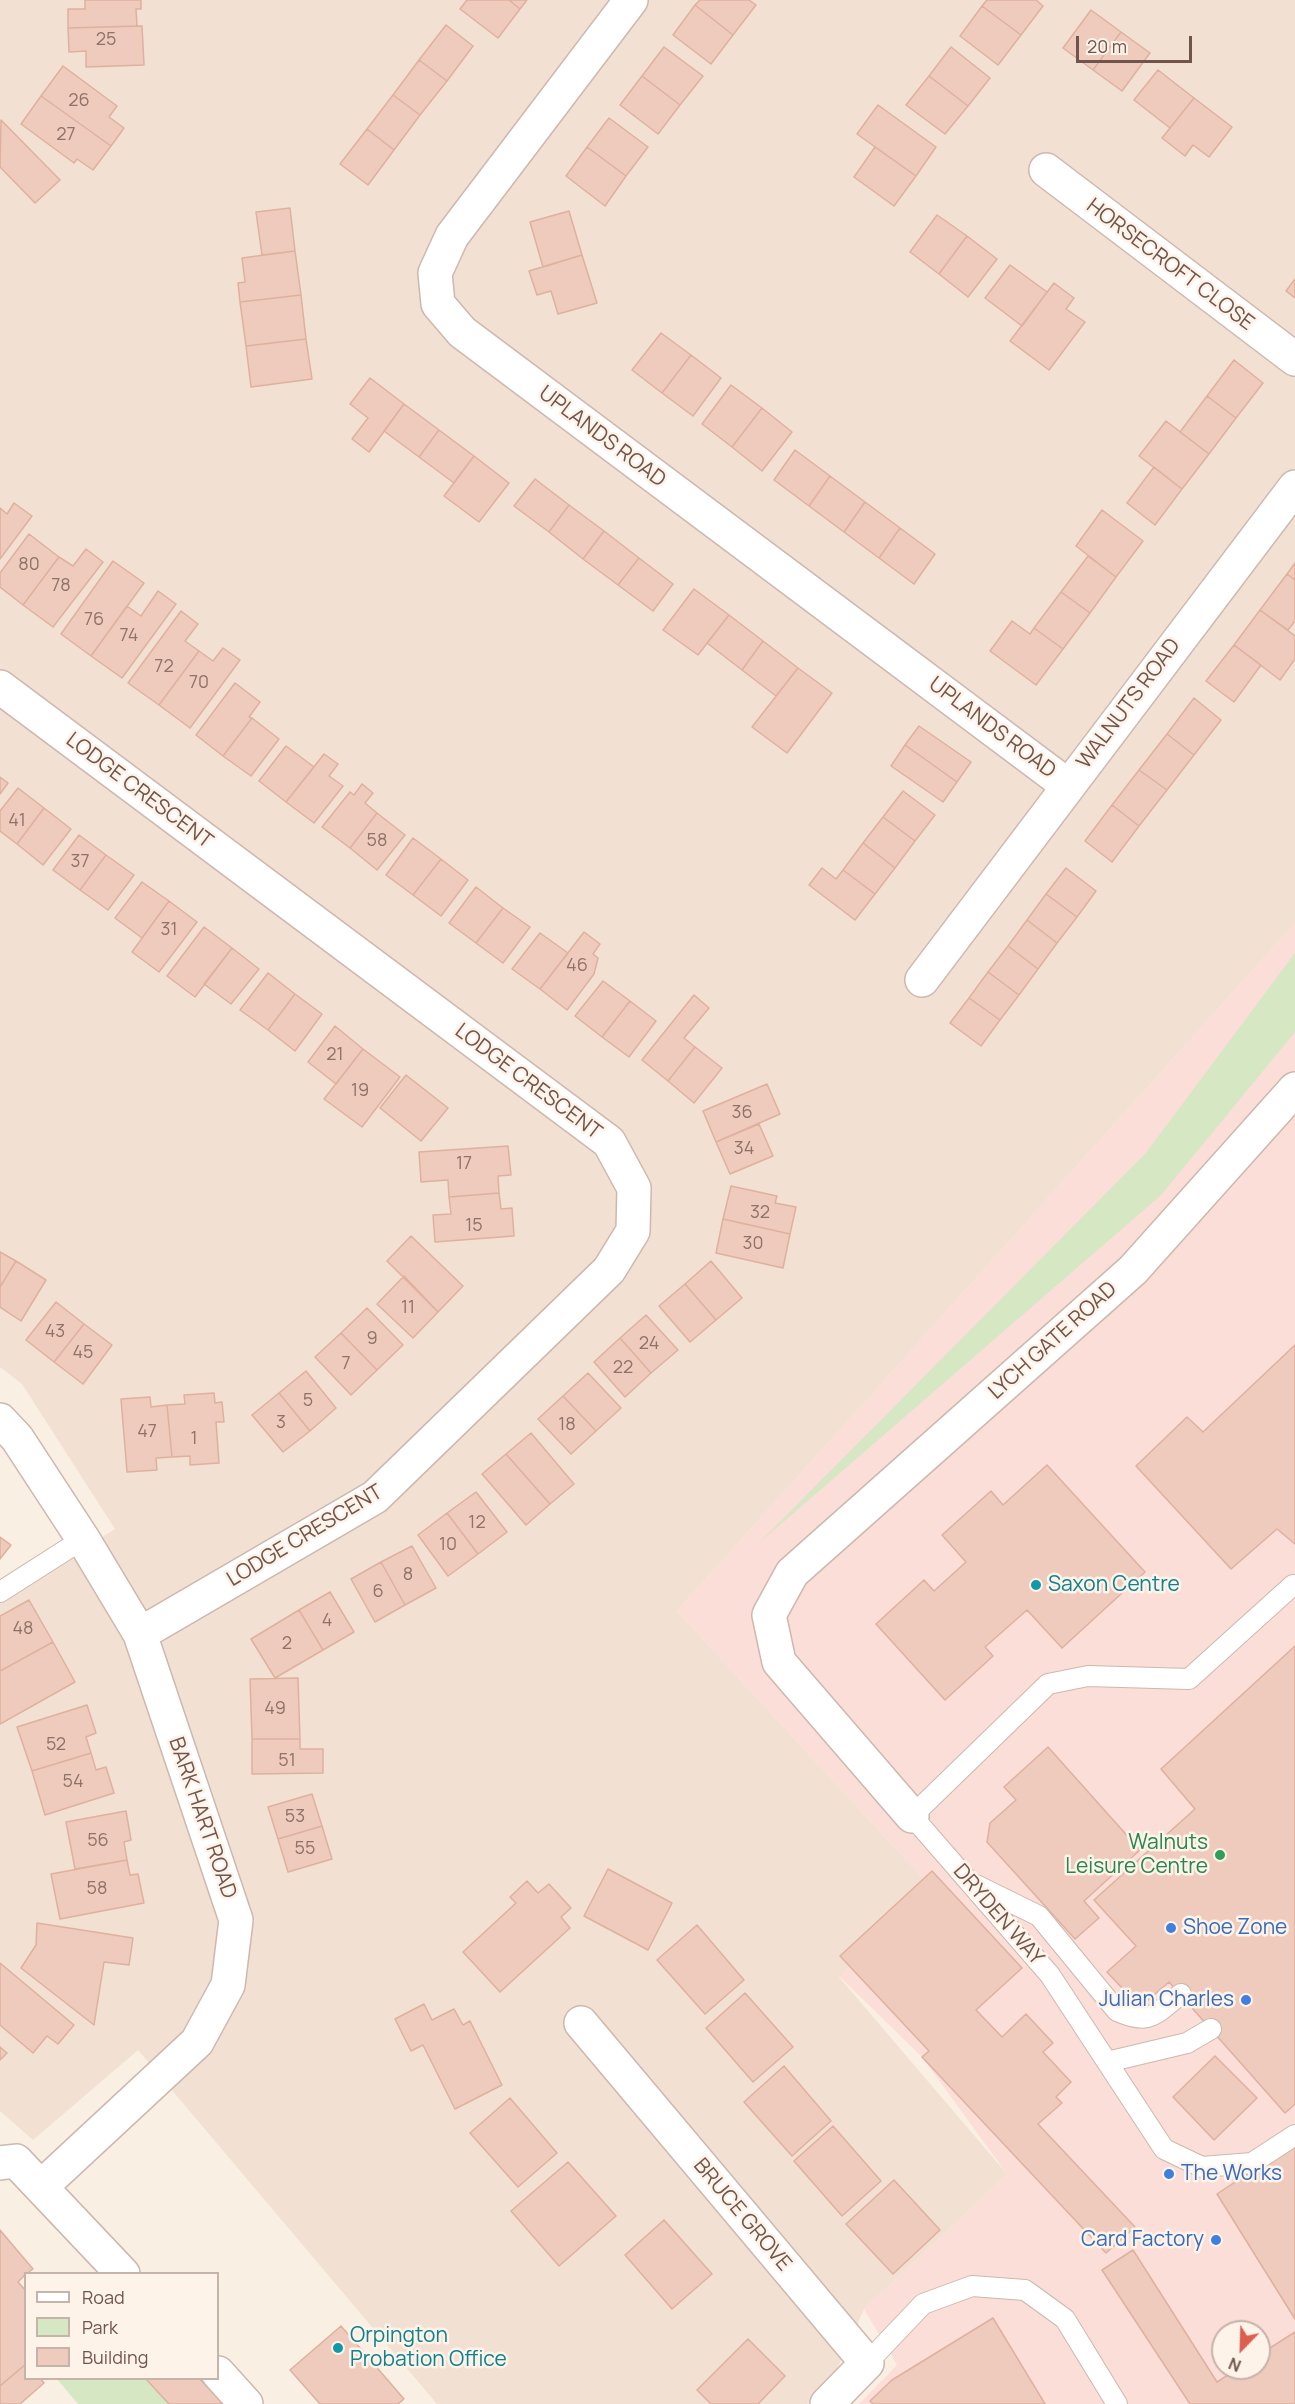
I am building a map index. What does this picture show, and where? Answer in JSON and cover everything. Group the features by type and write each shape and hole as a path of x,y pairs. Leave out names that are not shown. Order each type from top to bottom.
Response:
{"street":[{"name":"UPLANDS ROAD","path":"631,0 452,236 435,273 438,304 462,332 1067,785"},
{"name":"HORSECROFT CLOSE","path":"1046,170 1295,359"},
{"name":"WALNUTS ROAD","path":"922,980 1067,785 1295,487"},
{"name":"LODGE CRESCENT","path":"0,687 609,1142 634,1188 633,1231 609,1270 375,1497 140,1634"},
{"name":"LYCH GATE ROAD","path":"792,1573 1133,1270 1295,1089"},
{"name":"BARK HART ROAD","path":"0,1420 17,1438 83,1539 140,1634 236,1920 228,1985 197,2042 41,2187"},
{"name":"DRYDEN WAY","path":"792,1573 769,1615 778,1662 912,1816"},
{"name":"BRUCE GROVE","path":"580,2023 867,2363"},
{"path":"0,2163 16,2161 121,2272"},
{"path":"827,2404 867,2363"},
{"path":"219,2374 246,2404"}],"lane":[{"path":"0,1592 83,1539"},
{"path":"912,1816 1048,1684 1088,1676 1189,1679 1293,1585"},
{"name":"DRYDEN WAY","path":"912,1816 1050,1975 1164,2149 1202,2167 1252,2163 1295,2135"},
{"path":"968,1881 1039,1916 1117,2011 1134,2019 1149,2018 1181,1994"},
{"path":"1107,2062 1187,2043 1211,2029"},
{"path":"867,2363 923,2304 972,2286 1025,2290 1065,2319 1117,2404"}],"shaded area":[{"path":"0,0 1295,0 1295,923 677,1611 929,1885 839,1977 1007,2174 864,2309 833,2378 807,2404 437,2404 138,2050 33,2140 0,2111 0,1602 115,1529 22,1384 0,1367"},
{"path":"1295,923 1295,2404 859,2404 897,2365 864,2309 1007,2174 922,2057 839,1976 929,1885 677,1611"}],"green space":[{"path":"1295,953 1295,1032 1161,1195 760,1542 1146,1153"},
{"path":"58,2380 146,2380 169,2404 78,2404"}],"building":[{"path":"85,0 141,0 141,9 136,9 137,26 68,28 68,9 85,9"},
{"path":"467,0 509,0 520,9 498,38 460,9"},
{"path":"509,0 527,0 520,9"},
{"path":"700,0 749,0 756,5 733,35 695,5"},
{"path":"987,0 1036,0 1043,6 1021,35 982,6"},
{"path":"695,5 733,35 711,64 673,35"},
{"path":"982,6 1021,35 998,65 960,36"},
{"path":"1091,10 1121,32 1093,70 1063,48"},
{"path":"446,25 473,46 447,81 419,60"},
{"path":"142,26 144,65 86,67 86,51 69,52 68,28"},
{"path":"1121,32 1150,53 1122,91 1093,70"},
{"path":"664,47 703,76 680,105 642,76"},
{"path":"951,47 990,78 968,106 929,76"},
{"path":"419,60 447,81 420,115 393,95"},
{"path":"63,66 117,106 109,117 124,128 111,146 41,96"},
{"path":"1158,70 1194,98 1170,128 1134,100"},
{"path":"642,76 680,105 658,134 620,105"},
{"path":"929,76 968,106 945,134 906,105"},
{"path":"393,95 420,115 394,150 367,129"},
{"path":"41,96 111,146 93,170 77,159 74,163 21,124"},
{"path":"1194,98 1232,127 1209,157 1193,145 1185,156 1162,138"},
{"path":"878,105 936,147 916,176 857,134"},
{"path":"609,118 648,147 626,176 587,147"},
{"path":"1,120 60,180 35,203 0,167"},
{"path":"367,129 394,150 368,185 340,164"},
{"path":"587,147 626,176 605,206 566,176"},
{"path":"875,147 916,176 894,206 854,177"},
{"path":"290,208 295,251 262,255 256,212"},
{"path":"569,211 582,255 543,267 530,222"},
{"path":"937,215 967,236 939,274 910,252"},
{"path":"967,236 997,259 968,297 939,274"},
{"path":"295,251 301,295 240,302 238,283 245,282 242,258"},
{"path":"582,255 597,303 558,314 551,291 537,295 529,271"},
{"path":"1010,265 1047,292 1022,326 985,298"},
{"path":"1295,279 1295,298 1286,291"},
{"path":"1054,283 1074,298 1066,309 1085,322 1049,370 1010,341"},
{"path":"301,295 306,339 246,346 240,302"},
{"path":"661,333 691,355 662,393 632,370"},
{"path":"306,339 312,379 251,387 246,346"},
{"path":"691,355 721,378 693,416 662,393"},
{"path":"1234,360 1263,383 1236,418 1207,396"},
{"path":"370,378 404,404 369,452 352,439 368,418 350,404"},
{"path":"731,385 762,408 732,447 702,424"},
{"path":"1207,396 1236,418 1209,454 1180,432"},
{"path":"404,404 439,430 419,457 384,431"},
{"path":"762,408 792,432 762,471 732,447"},
{"path":"1166,421 1209,454 1182,489 1139,456"},
{"path":"439,430 474,456 454,483 419,457"},
{"path":"795,450 830,476 809,506 774,480"},
{"path":"474,456 509,483 479,522 444,496"},
{"path":"1154,467 1182,489 1155,525 1127,503"},
{"path":"830,476 865,502 844,532 809,506"},
{"path":"535,479 569,505 549,532 514,506"},
{"path":"865,502 900,528 879,558 844,532"},
{"path":"14,503 32,516 0,559 0,508 7,514"},
{"path":"569,505 604,531 583,559 549,532"},
{"path":"1102,510 1143,541 1116,577 1076,546"},
{"path":"900,528 935,554 914,584 879,558"},
{"path":"604,531 639,558 618,585 583,559"},
{"path":"29,534 59,557 23,605 0,587 0,573"},
{"path":"86,549 103,562 53,627 23,605 59,557 73,566"},
{"path":"1088,556 1116,577 1090,613 1061,592"},
{"path":"639,558 673,584 653,611 618,585"},
{"path":"113,561 144,583 91,656 61,634"},
{"path":"1295,563 1295,580 1287,574"},
{"path":"1287,574 1295,580 1295,621 1288,630 1260,610"},
{"path":"694,589 729,615 698,655 663,630"},
{"path":"158,591 176,604 122,678 91,656 127,606 141,616"},
{"path":"1061,592 1090,613 1063,649 1034,628"},
{"path":"1260,610 1295,636 1295,659 1280,680 1234,645"},
{"path":"181,611 198,624 185,641 199,651 159,705 128,683"},
{"path":"729,615 763,641 742,670 707,643"},
{"path":"1012,621 1030,634 1034,628 1063,649 1036,685 990,651"},
{"path":"763,641 798,668 776,696 742,670"},
{"path":"1234,645 1261,665 1234,702 1206,681"},
{"path":"223,648 240,660 190,728 159,705 199,651 213,661"},
{"path":"798,668 832,693 787,753 752,727"},
{"path":"235,683 260,702 249,717 252,718 223,756 196,735"},
{"path":"1194,698 1221,720 1194,755 1167,734"},
{"path":"252,718 279,739 251,776 223,756"},
{"path":"919,726 971,762 957,782 905,745"},
{"path":"1167,734 1194,755 1167,790 1139,770"},
{"path":"905,745 957,782 943,802 891,766"},
{"path":"286,746 314,767 286,802 259,781"},
{"path":"324,754 338,764 329,776 343,786 314,823 286,802"},
{"path":"1139,770 1167,790 1139,826 1112,805"},
{"path":"0,777 8,783 0,794"},
{"path":"362,784 373,793 365,803 377,813 350,848 322,827 350,792 354,795"},
{"path":"18,788 44,808 17,844 0,831 0,811"},
{"path":"903,791 935,815 915,841 883,817"},
{"path":"1112,805 1139,826 1112,862 1085,841"},
{"path":"44,808 71,829 43,865 17,844"},
{"path":"377,813 405,835 377,870 350,848"},
{"path":"883,817 915,841 895,868 863,843"},
{"path":"79,835 106,855 80,890 53,870"},
{"path":"413,838 441,859 413,895 386,875"},
{"path":"863,843 895,868 875,894 843,870"},
{"path":"106,855 134,875 108,910 80,890"},
{"path":"441,859 468,880 441,916 413,895"},
{"path":"822,868 836,879 843,870 875,894 855,920 809,885"},
{"path":"1066,868 1096,891 1077,917 1046,894"},
{"path":"142,882 169,901 142,938 115,918"},
{"path":"476,887 503,908 476,943 449,923"},
{"path":"1046,894 1077,917 1057,943 1027,920"},
{"path":"169,901 197,922 159,972 132,952"},
{"path":"503,908 530,927 503,963 476,943"},
{"path":"1027,920 1057,943 1038,969 1008,946"},
{"path":"204,927 232,948 195,997 167,976"},
{"path":"584,932 600,944 593,954 598,958 594,974 567,1010 540,989"},
{"path":"540,933 568,953 540,989 512,969"},
{"path":"1008,946 1038,969 1019,995 988,972"},
{"path":"232,948 259,969 231,1004 204,984"},
{"path":"988,972 1019,995 1000,1020 969,998"},
{"path":"268,973 295,994 268,1030 240,1010"},
{"path":"603,981 630,1001 602,1037 575,1016"},
{"path":"295,994 322,1014 295,1051 268,1030"},
{"path":"694,995 709,1008 684,1038 695,1047 668,1081 642,1060"},
{"path":"969,998 1000,1020 981,1046 950,1023"},
{"path":"630,1001 656,1021 629,1057 602,1037"},
{"path":"335,1026 363,1049 336,1084 308,1062"},
{"path":"695,1047 722,1068 694,1103 668,1081"},
{"path":"363,1049 400,1077 362,1127 324,1099"},
{"path":"406,1075 448,1108 421,1141 380,1108"},
{"path":"767,1084 780,1114 716,1142 703,1111"},
{"path":"759,1124 773,1156 730,1174 716,1142"},
{"path":"508,1146 511,1175 498,1176 499,1193 449,1197 448,1180 421,1182 419,1152"},
{"path":"731,1186 777,1196 775,1203 796,1207 790,1234 723,1219"},
{"path":"499,1193 501,1209 512,1208 514,1236 435,1242 433,1215 451,1214 449,1197"},
{"path":"723,1219 790,1234 783,1268 716,1253"},
{"path":"411,1236 463,1286 438,1312 387,1261"},
{"path":"0,1252 16,1261 0,1287"},
{"path":"16,1261 46,1280 21,1321 0,1307 0,1287"},
{"path":"711,1261 742,1298 716,1320 685,1284"},
{"path":"404,1276 438,1312 413,1338 377,1304"},
{"path":"685,1284 716,1320 690,1342 659,1306"},
{"path":"56,1302 84,1324 54,1362 26,1340"},
{"path":"367,1308 403,1345 377,1370 341,1333"},
{"path":"646,1315 678,1350 651,1373 620,1338"},
{"path":"84,1324 112,1345 83,1384 54,1362"},
{"path":"341,1333 377,1370 351,1395 315,1357"},
{"path":"620,1338 651,1373 625,1397 594,1362"},
{"path":"1295,1345 1295,1544 1277,1529 1231,1569 1136,1466 1187,1417 1203,1432"},
{"path":"306,1371 336,1408 310,1431 279,1393"},
{"path":"588,1373 621,1408 596,1431 563,1396"},
{"path":"214,1393 215,1403 222,1402 224,1422 216,1422 219,1463 190,1465 190,1456 172,1457 167,1405 185,1404 184,1395"},
{"path":"279,1393 310,1431 283,1452 252,1415"},
{"path":"563,1396 596,1431 571,1454 538,1419"},
{"path":"150,1397 151,1407 167,1405 172,1457 156,1458 157,1470 127,1472 121,1399"},
{"path":"531,1433 574,1484 550,1504 506,1454"},
{"path":"506,1454 550,1504 526,1525 482,1474"},
{"name":"Saxon Centre","path":"1047,1465 1145,1572 1062,1648 1027,1610 985,1647 993,1656 945,1700 876,1624 924,1580 934,1591 966,1562 942,1535 991,1491 1003,1505"},
{"path":"476,1492 507,1532 478,1554 447,1513"},
{"path":"447,1513 478,1554 448,1576 418,1535"},
{"path":"0,1537 11,1545 0,1559"},
{"path":"412,1546 436,1588 405,1605 381,1562"},
{"path":"381,1562 405,1605 375,1622 351,1579"},
{"path":"330,1592 354,1632 323,1650 299,1610"},
{"path":"29,1600 53,1642 0,1671 0,1616"},
{"path":"299,1610 323,1650 275,1678 251,1639"},
{"path":"53,1642 75,1682 0,1724 0,1671"},
{"name":"Walnuts Leisure Centre","path":"1295,1646 1295,2104 1285,2113 1169,1982 1140,2007 1107,1972 1136,1946 1094,1900 1195,1809 1161,1769"},
{"path":"298,1678 300,1739 252,1739 250,1679"},
{"path":"87,1705 96,1733 86,1737 91,1753 32,1771 17,1727"},
{"path":"252,1739 300,1739 300,1749 323,1749 323,1773 252,1774"},
{"path":"1048,1747 1140,1850 1084,1901 1099,1918 1075,1939 987,1842 990,1823 1016,1800 1004,1787"},
{"path":"91,1753 96,1770 106,1767 114,1793 45,1815 32,1771"},
{"path":"312,1794 322,1826 278,1839 268,1807"},
{"path":"126,1811 131,1840 124,1842 127,1860 75,1869 66,1822"},
{"path":"322,1826 332,1859 288,1872 278,1839"},
{"path":"127,1860 130,1875 138,1874 144,1903 60,1919 51,1874"},
{"path":"608,1869 672,1903 648,1950 584,1916"},
{"path":"932,1871 1022,1968 976,2010 1002,2037 1026,2014 1053,2043 1043,2052 1071,2082 1056,2097 1062,2103 1038,2124 1135,2227 1106,2253 922,2057 929,2051 840,1956"},
{"path":"527,1881 538,1893 549,1884 571,1908 561,1917 570,1928 500,1992 463,1952 516,1903 510,1897"},
{"path":"37,1923 133,1938 129,1965 104,1962 94,2025 21,1968 36,1945"},
{"path":"697,1925 744,1980 705,2014 657,1960"},
{"path":"0,1963 74,2025 58,2044 47,2036 33,2053 0,2025"},
{"path":"745,1993 793,2047 753,2082 706,2028"},
{"path":"424,2004 432,2020 454,2009 463,2025 470,2021 502,2085 455,2109 423,2045 411,2051 395,2019"},
{"path":"0,2047 7,2053 0,2060"},
{"path":"1215,2056 1257,2098 1214,2140 1173,2097"},
{"path":"784,2066 831,2121 792,2156 744,2102"},
{"path":"510,2098 557,2153 518,2187 470,2133"},
{"path":"833,2126 881,2181 842,2216 794,2161"},
{"path":"1295,2142 1295,2319 1217,2194"},
{"path":"568,2162 616,2216 559,2266 511,2211"},
{"path":"894,2180 940,2230 893,2274 846,2224"},
{"path":"664,2220 712,2274 672,2309 625,2255"},
{"path":"0,2230 33,2269 24,2272 24,2276 18,2282 24,2289 24,2366 0,2386"},
{"path":"1133,2250 1211,2373 1211,2380 1217,2382 1220,2380 1271,2380 1271,2347 1295,2332 1295,2404 1190,2404 1102,2270"},
{"path":"993,2318 1045,2404 873,2404 870,2401 892,2380"},
{"name":"Orpington Probation Office","path":"341,2326 404,2399 398,2404 320,2404 290,2370"},
{"path":"748,2339 785,2376 758,2404 711,2404 697,2390"},
{"path":"24,2366 24,2380 42,2380 44,2383 20,2404 0,2404 0,2386"},
{"path":"147,2380 201,2380 223,2404 169,2404"}],"place":[{"name":"Saxon Centre","path":"1036,1585"},
{"name":"Walnuts Leisure Centre","path":"1220,1855"},
{"name":"Shoe Zone","path":"1171,1928"},
{"name":"Julian Charles","path":"1246,2000"},
{"name":"The Works","path":"1169,2174"},
{"name":"Card Factory","path":"1216,2240"},
{"name":"Orpington Probation Office","path":"338,2348"}]}
